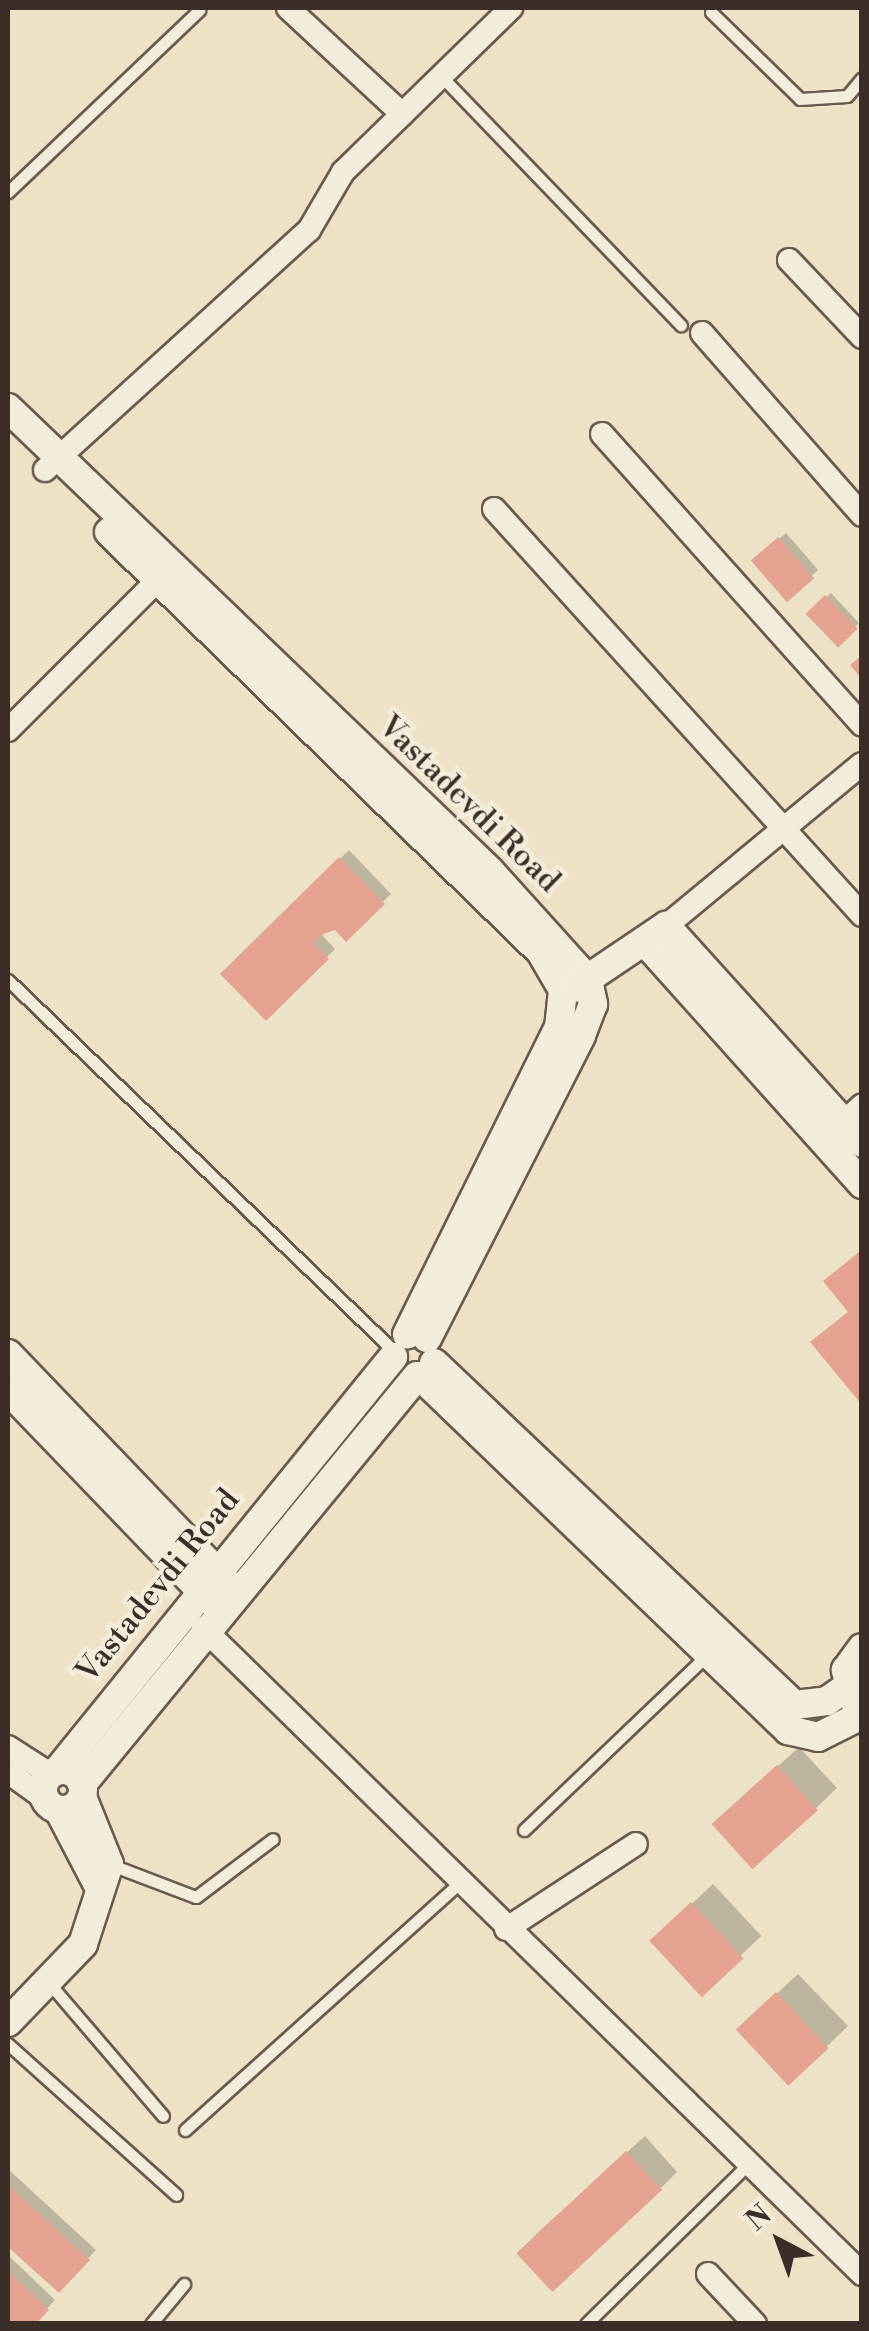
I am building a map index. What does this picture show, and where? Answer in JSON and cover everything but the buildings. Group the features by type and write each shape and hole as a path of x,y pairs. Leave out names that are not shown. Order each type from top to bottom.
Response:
{"street":[{"path":"288,8 402,114"},
{"path":"52,464 309,230 342,172 511,8"},
{"path":"789,260 862,336"},
{"path":"691,330 862,515"},
{"name":"Vastadevdi Road","path":"8,408 52,464 158,580 593,1004 581,1036 413,1356 220,1609 62,1789"},
{"name":"Vastadevdi Road","path":"8,434 52,464 490,871 576,987"},
{"path":"602,434 862,725"},
{"path":"494,508 862,915"},
{"path":"8,730 158,580"},
{"path":"576,987 656,934 787,830 862,764"},
{"path":"656,934 855,1124"},
{"path":"656,934 862,1184"},
{"path":"8,1354 206,1579 220,1609 460,1883 860,2278"},
{"path":"413,1356 708,1654 795,1736 818,1737 862,1715"},
{"path":"413,1356 795,1704 854,1697 862,1648"},
{"name":"Vastadevdi Road","path":"62,1789 206,1579 413,1356"},
{"path":"8,1390 206,1579"},
{"path":"8,1747 62,1789 103,1874 83,1944 8,2022"},
{"path":"8,1772 62,1789"},
{"path":"506,1929 636,1844"},
{"path":"708,2274 755,2324"}],"lane":[{"path":"8,192 199,10"},
{"path":"711,12 800,99 847,96 862,78"},
{"path":"441,76 691,330"},
{"path":"8,980 413,1356"},
{"path":"524,1830 708,1654"},
{"path":"103,1874 196,1896 274,1839"},
{"path":"186,2130 460,1883"},
{"path":"48,1981 164,2116"},
{"path":"8,2044 176,2195"},
{"path":"586,2324 745,2167"},
{"path":"151,2324 184,2284"}]}
